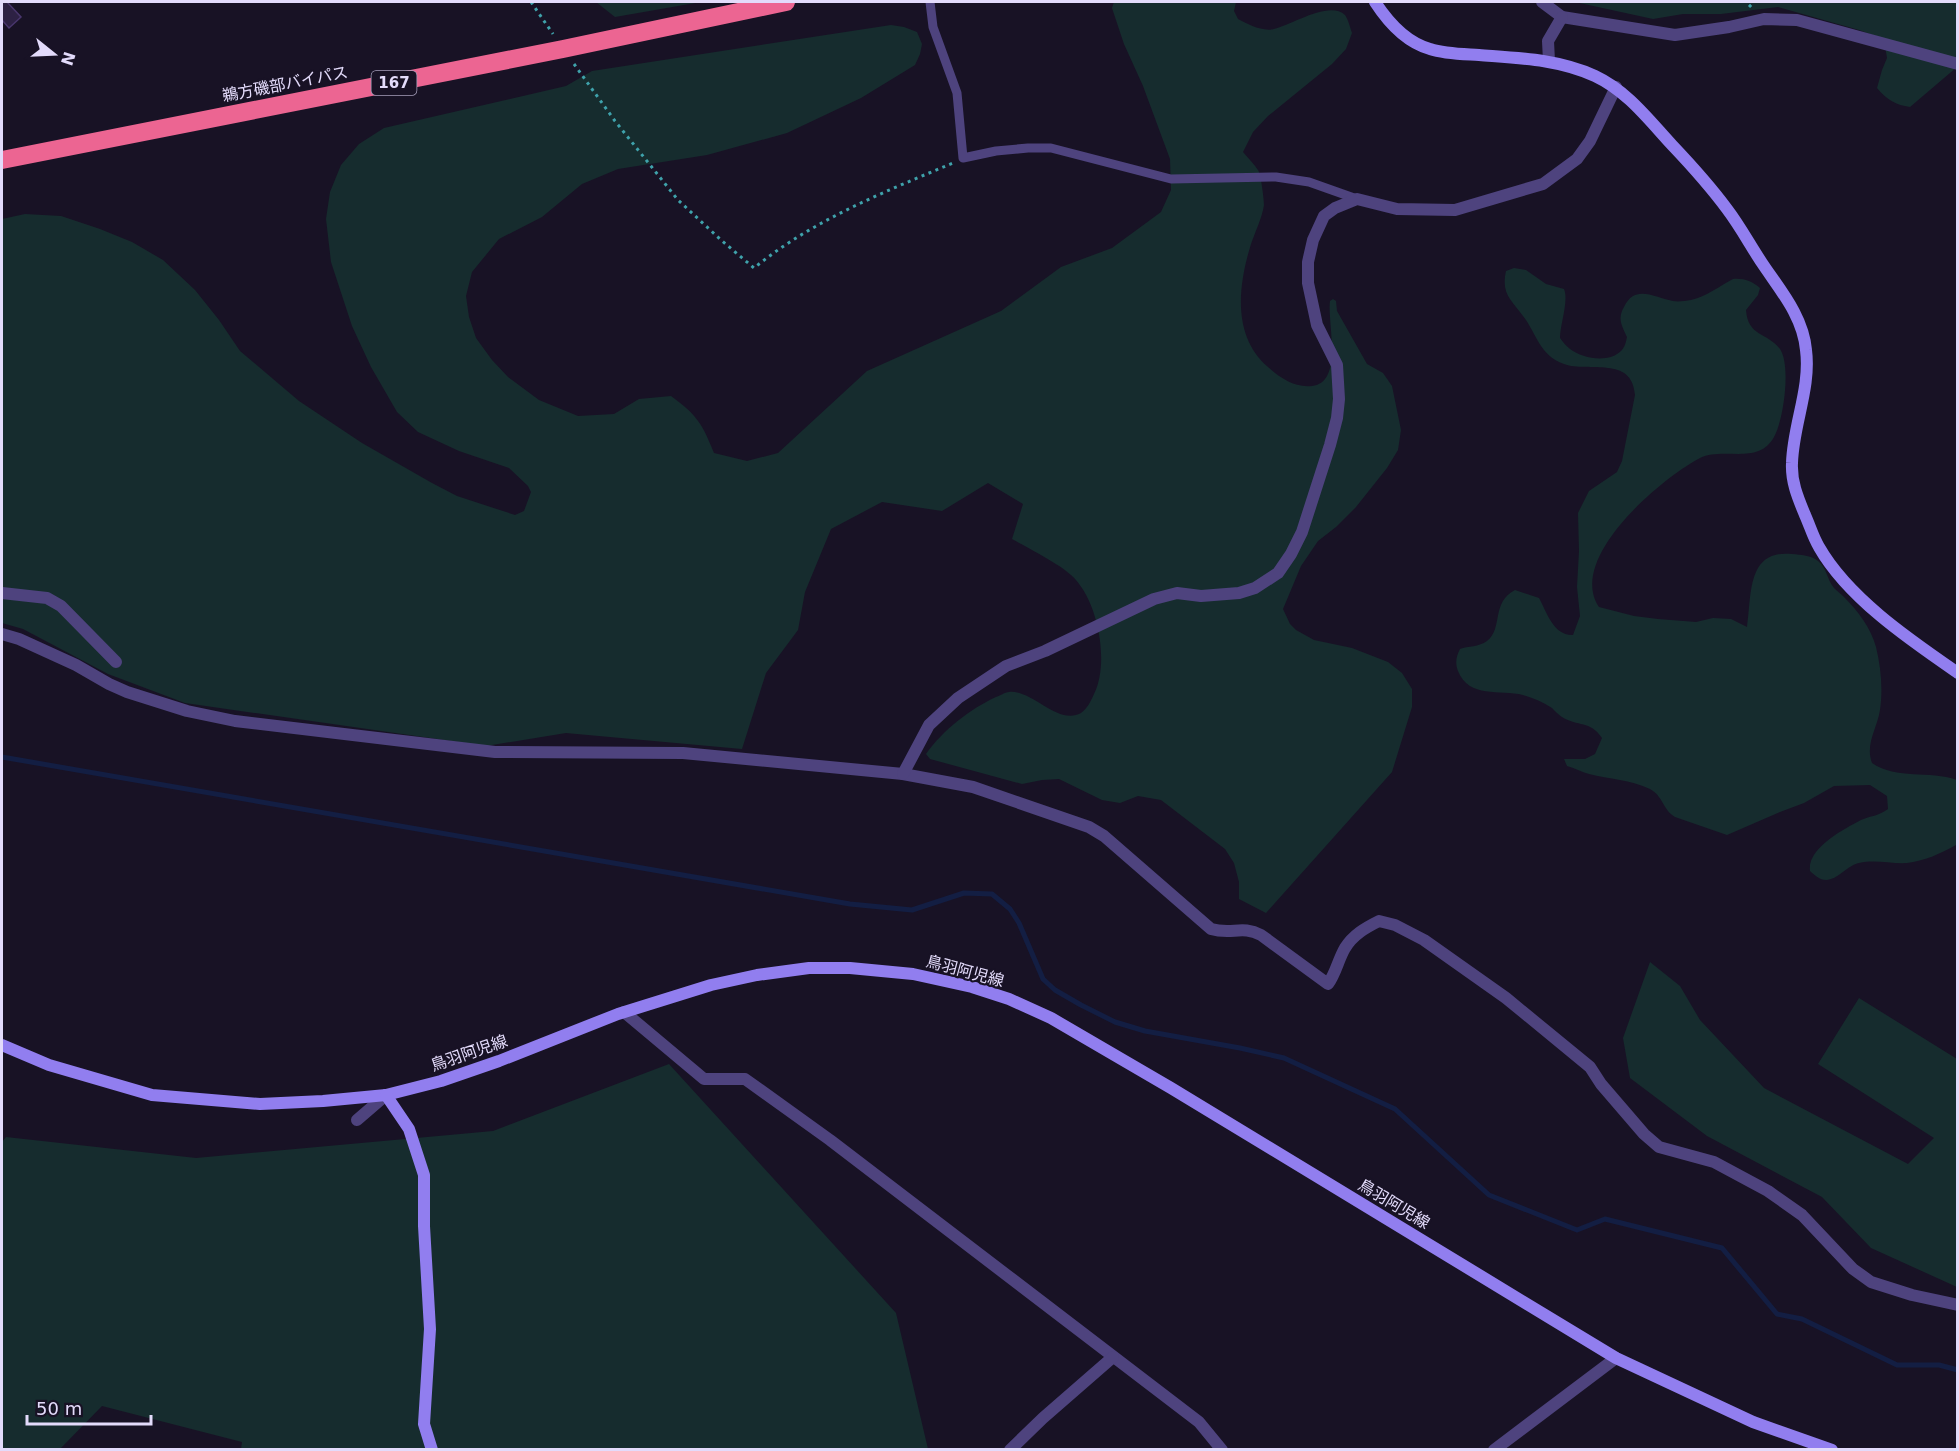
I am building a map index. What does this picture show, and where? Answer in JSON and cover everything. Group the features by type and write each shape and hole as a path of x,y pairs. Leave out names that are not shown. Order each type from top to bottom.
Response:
{"highway":[{"name":"鵜方磯部バイパス","path":"2,160 563,49 786,2"}],"main road":[{"path":"1375,2 1385,18 1404,36 1428,49 1548,61 1595,76 1616,87 1632,101 1727,208 1800,322 1806,350 1806,378 1792,463 1795,492 1819,547 1840,576 1883,618 1958,673"},
{"name":"鳥羽阿児線","path":"2,1045 49,1065 152,1095 260,1104 386,1095 441,1081 624,1012 711,985 757,975 809,968 850,968 913,974 972,987 1009,999 1051,1018 1171,1088 1616,1358 1753,1422 1832,1449"},
{"path":"386,1095 409,1129 424,1175 424,1226 430,1329 424,1424 432,1449"}],"street":[{"path":"1542,2 1562,17 1675,35 1764,19 1797,20 1958,64"},
{"path":"1548,61 1548,41 1562,17"},
{"path":"903,774 929,725 958,698 1006,666 1045,651 1154,599 1177,593 1202,596 1239,593 1255,588 1278,573 1302,532 1330,445 1339,399 1337,366 1317,325 1308,283 1308,262 1313,240 1324,216 1335,208 1357,199 1397,209 1455,210 1543,184 1577,159 1590,141 1616,87"},
{"path":"2,593 47,598 61,606 116,662"},
{"path":"2,634 19,639 76,665 127,692 187,711 235,721 495,752 683,753 903,774 973,787 1089,827 1104,836 1211,929 1224,933 1250,929 1328,984 1334,976 1345,948 1358,932 1379,921 1395,925 1425,939 1506,998 1590,1067 1608,1093 1644,1134 1659,1147 1714,1162 1768,1191 1802,1215 1853,1269 1871,1282 1912,1295 1958,1305"},
{"path":"624,1012 704,1079 745,1079 831,1140 1199,1422 1222,1449"},
{"path":"357,1120 386,1095"},
{"path":"1010,1449 1113,1357"},
{"path":"1494,1449 1616,1358"}],"lane":[{"path":"930,2 933,27 957,93 963,158 996,151 1051,148 1171,179 1276,177 1309,182 1357,199"}],"path":[{"path":"531,2 615,121 678,200 754,268 779,247 858,203 963,158"}],"green space":[{"path":"596,2 701,2 615,17"},
{"path":"1114,2 1236,2 1234,11 1238,19 1255,27 1269,30 1320,12 1338,11 1345,15 1352,33 1346,49 1332,64 1268,116 1253,132 1243,152 1259,172 1264,205 1243,277 1241,310 1248,341 1256,355 1283,378 1294,384 1312,386 1322,382 1328,374 1331,363 1330,301 1333,299 1336,301 1337,311 1367,364 1383,373 1392,386 1401,430 1398,450 1387,468 1356,507 1318,541 1301,566 1283,609 1290,624 1296,630 1314,640 1352,648 1388,662 1402,673 1412,689 1412,707 1392,772 1266,913 1239,899 1239,882 1234,863 1225,849 1161,800 1138,796 1120,803 1102,800 1059,779 1022,784 930,759 926,754 958,721 1004,693 1018,693 1027,696 1063,715 1072,716 1081,713 1087,707 1099,681 1101,649 1099,632 1088,599 1080,586 1065,570 1012,539 1023,504 988,483 942,511 882,502 831,529 805,592 798,630 766,673 742,749 566,733 486,746 185,703 108,674 23,629 2,623 2,219 25,214 61,216 132,242 163,260 195,290 240,351 299,401 362,443 432,483 457,496 515,515 524,511 531,492 528,486 509,468 459,451 418,432 397,412 371,367 352,326 331,262 326,219 330,192 341,165 359,144 384,128 566,86 592,71 891,25 917,32 922,44 915,65 861,98 787,133 707,155 618,169 582,184 542,217 499,239 472,272 466,296 469,317 476,338 508,377 539,400 578,416 614,414 639,399 671,396 698,420 714,453 747,461 778,453 867,371 1001,311 1061,267 1112,248 1161,212 1171,190 1170,159 1143,86 1124,44 1112,8"},
{"path":"1575,2 1957,2 1957,67 1910,107 1892,101 1877,88 1887,58 1884,39 1859,30 1778,7 1721,14 1683,14 1653,19"},
{"path":"1514,268 1526,270 1546,284 1564,289 1565,300 1560,338 1567,347 1575,352 1596,358 1616,355 1626,343 1627,337 1621,322 1621,315 1628,300 1633,296 1645,294 1675,301 1691,300 1733,279 1747,280 1760,288 1758,295 1746,310 1748,319 1754,330 1780,349 1785,367 1785,392 1781,418 1774,437 1767,446 1759,451 1709,455 1700,458 1683,468 1643,501 1606,544 1596,566 1592,587 1599,607 1634,616 1658,619 1696,622 1713,618 1731,619 1747,627 1754,577 1766,559 1777,554 1792,554 1815,559 1823,567 1834,588 1863,620 1876,647 1881,695 1879,717 1870,749 1872,763 1902,773 1957,780 1958,843 1956,845 1932,857 1913,862 1859,863 1834,878 1822,879 1810,871 1814,855 1820,847 1861,820 1888,809 1887,796 1870,785 1834,786 1804,803 1727,835 1675,817 1668,811 1658,795 1650,789 1589,774 1567,766 1564,759 1585,759 1595,754 1602,738 1588,726 1568,720 1549,706 1530,697 1477,689 1463,680 1456,665 1460,649 1481,644 1492,636 1503,601 1515,590 1539,598 1556,628 1573,635 1580,616 1577,587 1578,513 1589,491 1617,472 1622,461 1635,395 1632,383 1618,370 1564,364 1544,350 1506,291 1506,271"},
{"path":"1650,962 1680,986 1700,1020 1764,1088 1908,1164 1934,1138 1818,1064 1859,998 1957,1059 1957,1287 1871,1248 1822,1197 1707,1136 1630,1078 1623,1038"},
{"path":"669,1064 896,1313 928,1449 241,1449 242,1442 102,1406 60,1449 2,1449 2,1142 6,1137 196,1158 493,1131"}],"building":[{"path":"2,2 7,2 21,17 9,28 2,20"}],"waterway":[{"path":"2,757 850,904 912,910 964,893 992,894 1010,909 1019,923 1043,979 1055,990 1115,1022 1145,1031 1284,1058 1395,1109 1489,1195 1577,1230 1605,1219 1722,1248 1777,1314 1802,1319 1897,1365 1939,1365 1958,1370"}]}
